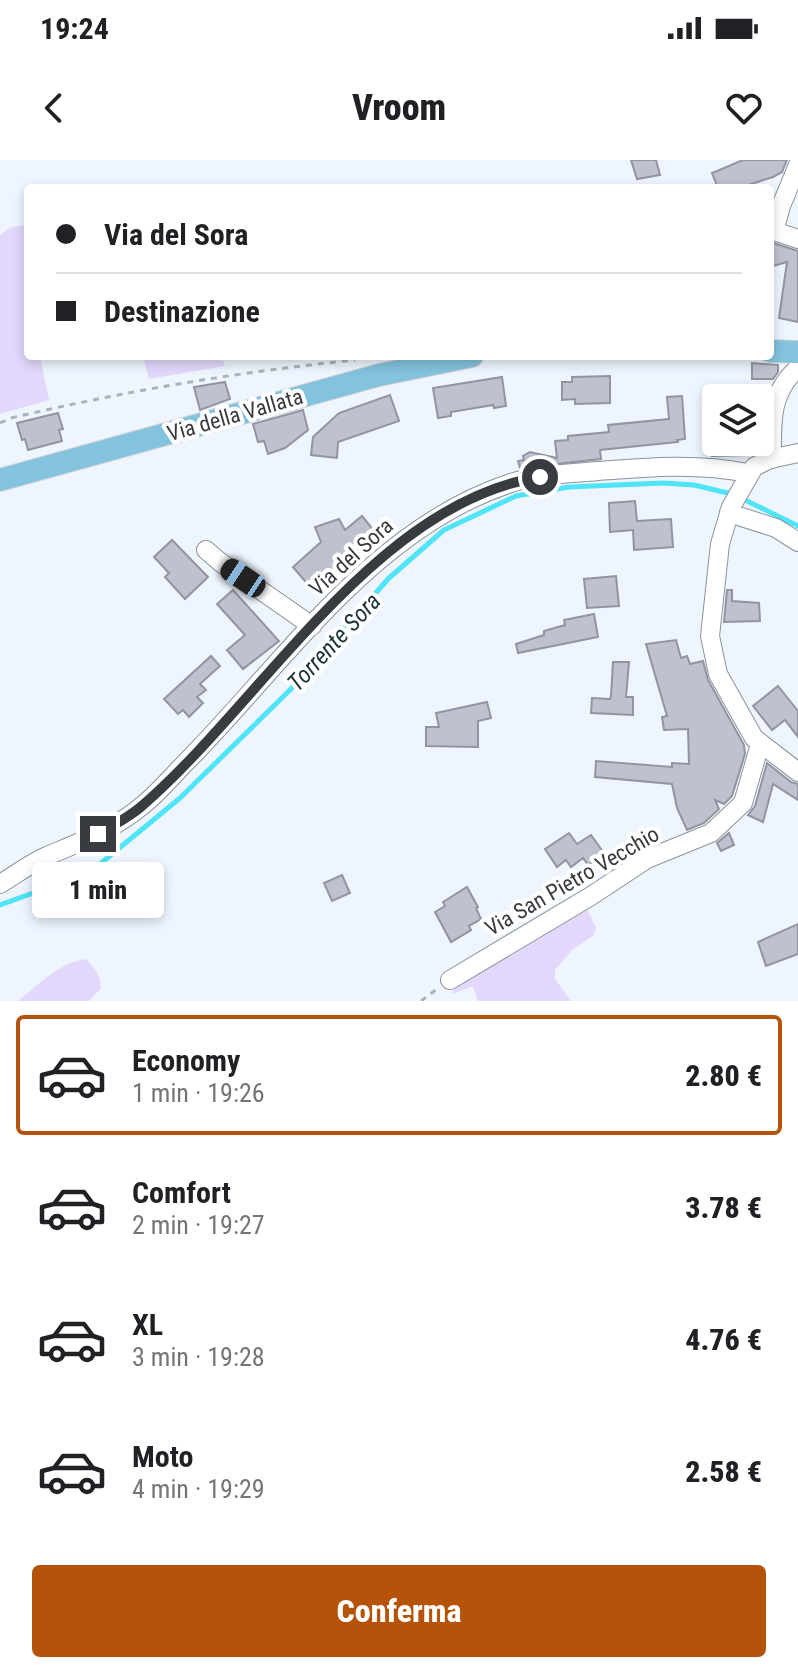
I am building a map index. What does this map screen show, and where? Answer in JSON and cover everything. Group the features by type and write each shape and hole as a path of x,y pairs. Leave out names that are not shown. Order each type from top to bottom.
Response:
{"main road":[{"path":"774,351 798,352"},
{"name":"Via della Vallata","path":"0,480 379,375 452,360"}],"street":[{"path":"774,226 798,165"},
{"path":"774,233 798,239"},
{"path":"772,459 774,402 798,368"},
{"path":"798,453 761,462 745,480 730,510 720,544 710,636 718,674 760,744 798,772"},
{"name":"Via del Sora","path":"0,884 42,858 98,834 143,805 349,589 408,537 455,507 509,483 540,477 667,466 713,467 745,480"},
{"path":"730,510 776,528 798,542"},
{"path":"206,550 312,626"},
{"name":"Via San Pietro Vecchio","path":"450,980 647,859 711,833 743,803 760,744"}],"path":[{"path":"0,423 136,390 250,371 351,360"}],"shaded area":[{"path":"24,225 24,360 41,360 49,400 0,414 0,235 11,227"},
{"path":"144,360 223,360 225,366 149,379"},
{"path":"582,898 596,928 593,936 573,949 555,970 555,979 571,1001 478,1001 473,986 452,994 460,971"},
{"path":"86,959 98,975 101,988 89,1001 18,1001 58,970"}],"building":[{"path":"631,160 656,160 660,175 637,179"},
{"path":"743,160 787,160 782,172 751,184 716,184 712,173"},
{"path":"774,243 798,251 798,322 779,318 787,262 774,266"},
{"path":"752,363 778,365 778,372 773,379 752,379"},
{"path":"610,376 610,403 575,404 575,399 562,400 562,382 572,382 572,377"},
{"path":"502,377 506,406 494,408 493,405 451,412 451,416 438,418 433,388"},
{"path":"225,382 230,399 200,410 194,387"},
{"path":"390,395 399,421 338,442 337,458 311,455 313,437 339,413"},
{"path":"682,396 685,439 600,450 601,459 520,468 518,461 524,460 523,456 530,452 557,458 555,441 568,440 568,436 609,432 608,425 669,419 667,397"},
{"path":"303,410 308,430 285,448 268,454 264,441 258,442 253,424"},
{"path":"58,413 63,429 59,430 62,441 28,450 17,423"},
{"path":"635,501 637,521 671,519 673,547 634,550 633,530 610,532 609,503"},
{"path":"362,516 379,537 337,570 315,593 293,567 321,542 315,527 339,519 345,530"},
{"path":"172,540 208,577 185,599 165,577 169,573 154,557"},
{"path":"616,576 619,606 587,608 584,579"},
{"path":"233,590 279,641 243,669 227,650 245,635 217,604"},
{"path":"727,590 732,590 732,601 759,603 760,621 724,622"},
{"path":"594,614 598,637 518,653 516,644 565,625 564,620"},
{"path":"676,640 681,658 687,656 690,664 703,661 708,680 744,745 745,754 732,796 724,804 715,800 719,809 704,823 687,830 677,808 672,784 595,777 596,761 672,767 672,763 689,764 688,729 664,730 662,717 667,716 646,644"},
{"path":"211,656 220,666 200,684 206,690 197,697 203,703 189,717 183,710 178,714 164,699"},
{"path":"613,662 629,662 626,697 633,697 633,715 591,713 592,698 610,699"},
{"path":"778,686 798,711 798,737 785,720 772,730 753,706"},
{"path":"487,702 491,718 478,721 478,747 426,746 426,727 439,727 436,713"},
{"path":"767,763 798,784 798,800 773,784 763,822 748,815 755,806"},
{"path":"569,833 577,844 591,835 604,853 588,865 583,858 571,867 566,860 557,867 545,849"},
{"path":"729,833 734,845 721,851 717,843"},
{"path":"342,875 350,893 332,901 324,883"},
{"path":"467,887 481,919 469,926 471,930 451,942 435,912 445,906 443,902"},
{"path":"798,924 798,954 766,966 758,942"}],"waterway":[{"name":"Torrente Sora","path":"0,905 89,873 180,798 290,690 389,578 444,530 516,496 569,487 663,483 694,485 732,494"},
{"name":"Torrente Sora","path":"741,498 798,526"}],"route":[{"path":"98,834 130,815 157,792 249,697 292,646 349,589 408,537 478,495 509,483 540,477"}]}
